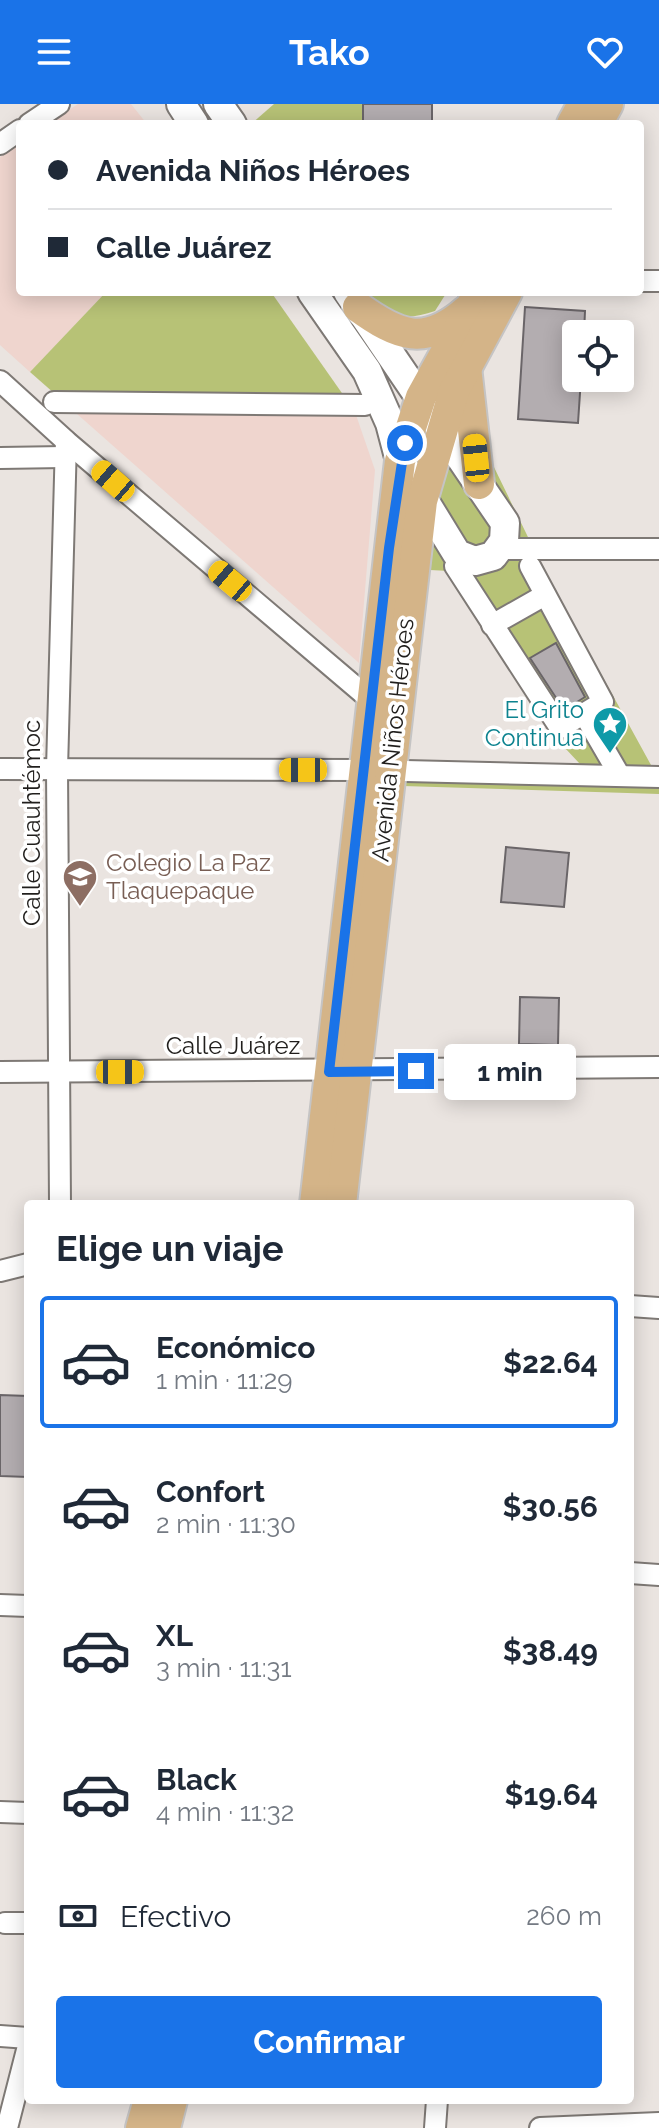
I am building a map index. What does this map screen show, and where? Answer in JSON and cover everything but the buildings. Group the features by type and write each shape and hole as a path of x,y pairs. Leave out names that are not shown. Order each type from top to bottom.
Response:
{"main road":[{"path":"315,296 371,378 390,423 400,461 457,554 475,561 493,556 500,549 506,532 505,523 353,299"},
{"name":"Avenida Niños Héroes","path":"316,1200 343,1072 377,770 422,501 441,429 466,364 505,296"},
{"path":"353,299 392,330 419,334 443,328 475,299"},
{"name":"Avenida Niños Héroes","path":"377,770 372,701 400,461 421,397 475,299"},
{"path":"466,364 479,484"},
{"name":"Avenida Niños Héroes","path":"341,1200 343,1072"},
{"path":"141,2128 148,2104"},
{"path":"165,2128 171,2104"}],"street":[{"path":"35,120 59,104"},
{"path":"0,381 65,449 372,701"},
{"path":"54,402 365,405"},
{"path":"0,458 65,449"},
{"name":"Calle Cuauhtémoc","path":"60,1200 57,769 65,449"},
{"path":"500,549 659,549"},
{"path":"455,566 560,728 603,702 530,566"},
{"path":"492,625 545,595"},
{"path":"584,714 620,776"},
{"path":"0,769 377,770 659,777"},
{"name":"Calle Juárez","path":"0,1072 343,1072 659,1067"},
{"path":"0,1271 24,1265"},
{"path":"634,1306 659,1308"},
{"path":"634,1573 659,1575"},
{"path":"0,1605 24,1606"},
{"path":"0,1812 24,1813"},
{"path":"5,1923 24,1923"},
{"path":"0,2036 24,2038"},
{"path":"7,2128 24,2062"},
{"path":"435,2128 437,2104"},
{"path":"540,2128 659,2123"}],"shaded area":[{"path":"78,104 131,104 144,120 54,120"},
{"path":"16,146 16,296 102,296 30,372 0,345 0,157"},
{"path":"68,406 355,412 375,470 359,663"}],"green space":[{"path":"274,104 363,104 363,120 256,120"},
{"path":"102,296 274,296 344,396 55,394 30,372"},
{"path":"370,296 444,296 435,311 405,317 388,313"},
{"path":"491,461 544,570 651,765 659,766 659,794 403,786 407,760 580,764 549,731 449,571 430,570 435,489 445,464"}],"place":[{"name":"El Grito Continua","path":"610,755"},
{"name":"Colegio La Paz Tlaquepaque","path":"80,908"}],"route":[{"path":"405,443 389,548 329,1072 416,1071"}]}
